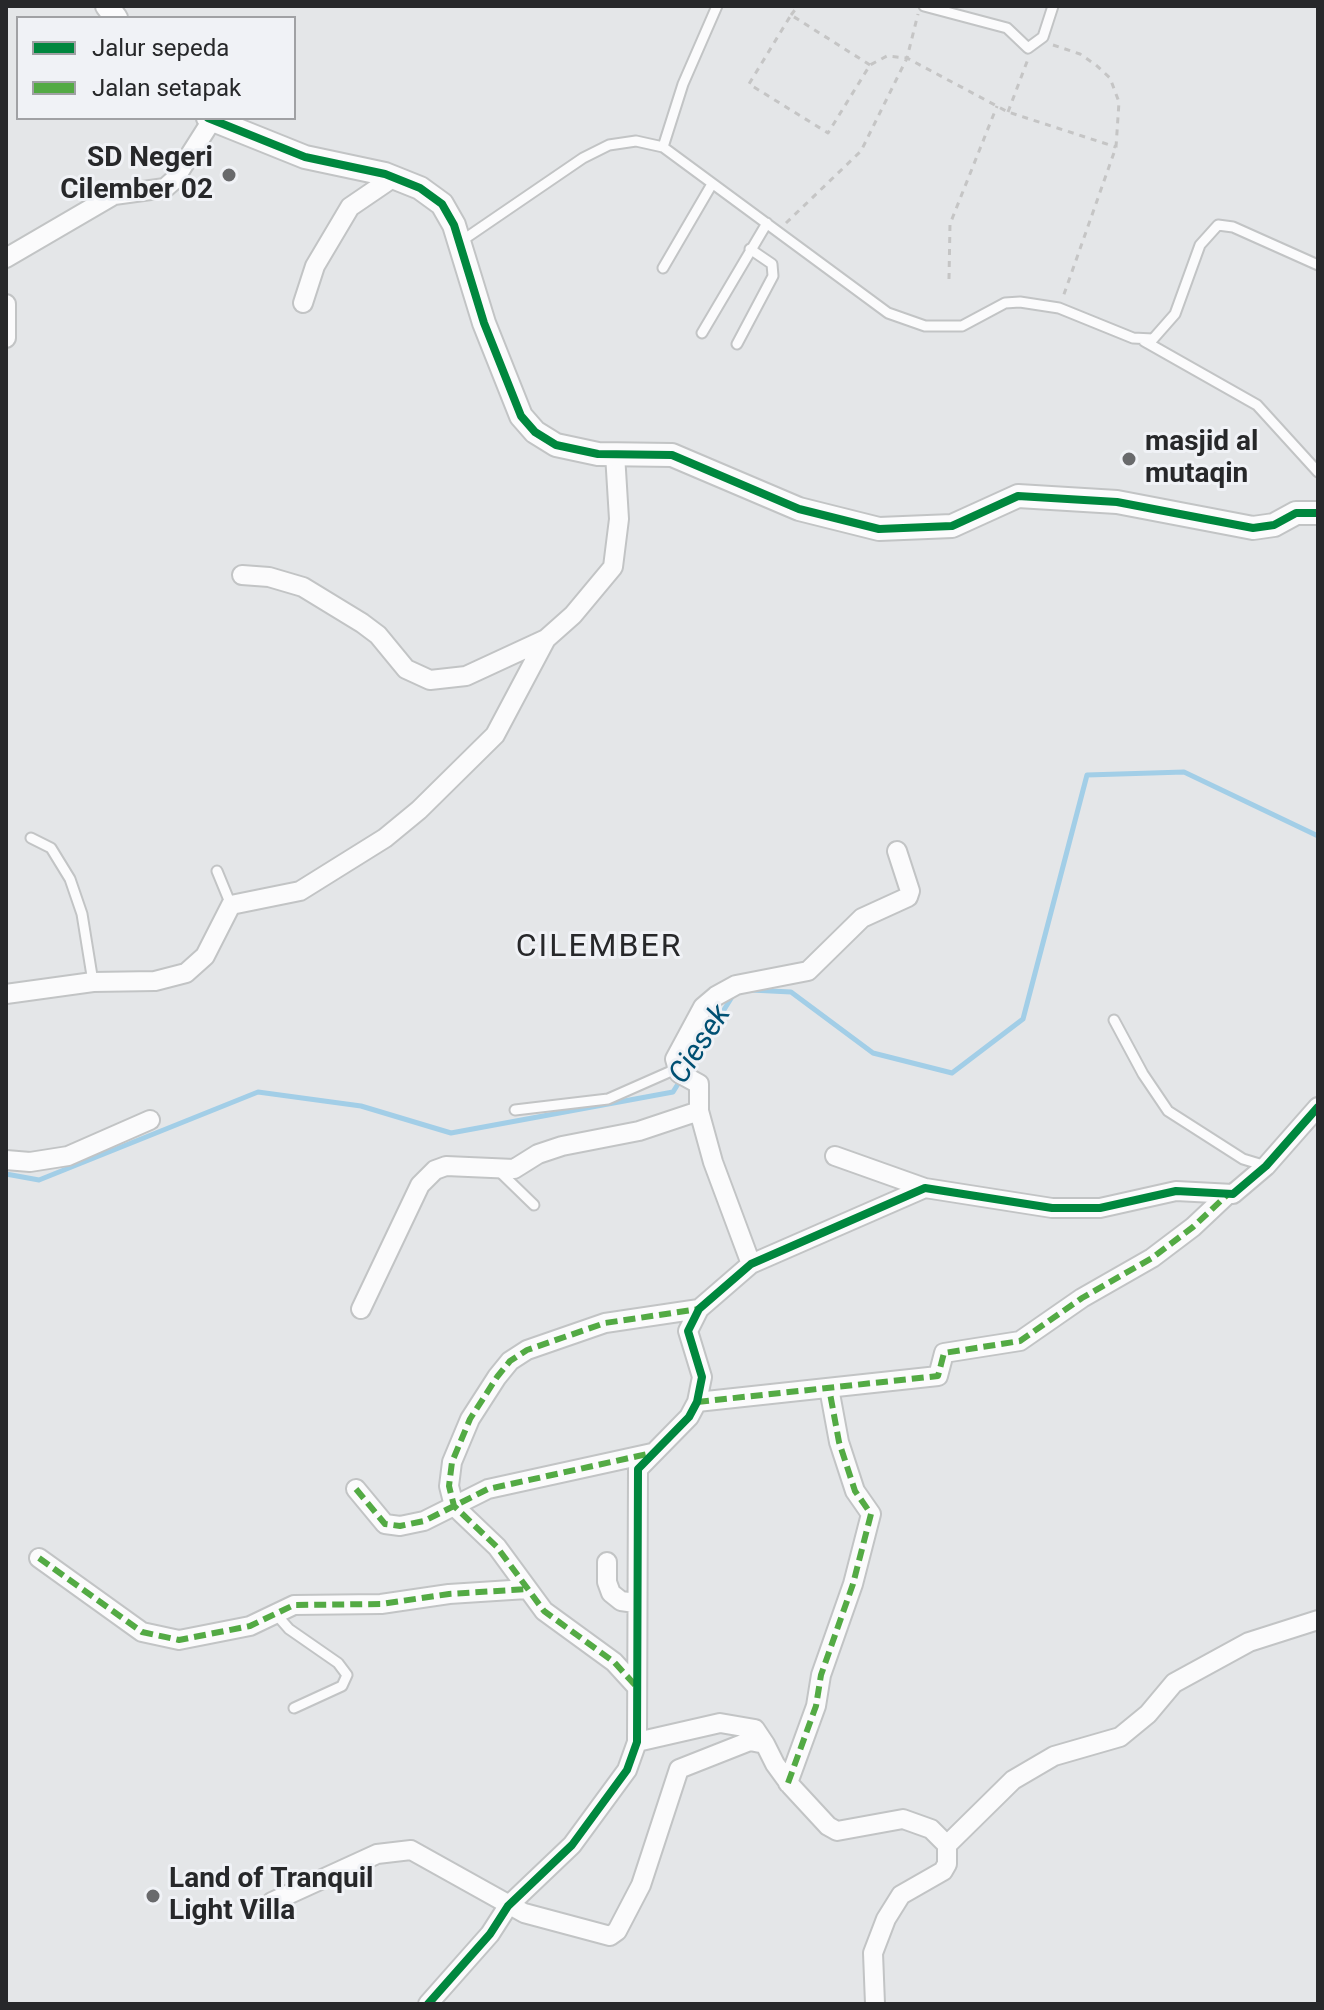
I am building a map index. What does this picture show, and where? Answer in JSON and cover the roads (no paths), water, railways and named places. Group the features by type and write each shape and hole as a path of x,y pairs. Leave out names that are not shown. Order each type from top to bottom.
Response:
{"street":[{"path":"6,258 114,195 165,188 174,180 209,120"},
{"path":"212,120 305,157 394,177 420,188 442,204 460,243 484,323 525,421 556,445 615,454 677,456 799,509 879,529 952,526 1018,496 1117,502 1253,528 1274,525 1296,513 1318,513"},
{"path":"303,303 315,266 350,207 394,177"},
{"path":"6,304 6,338"},
{"path":"242,575 282,580 326,600 378,635 406,669 430,680 466,676 546,639 573,615 613,567 619,519 615,454"},
{"path":"6,994 93,982 155,981 186,973 205,956 231,905 300,891 385,838 419,810 495,735 546,639"},
{"path":"751,1264 713,1162 699,1111 701,1092 697,1080 677,1071 677,1054 703,1007 716,996 736,985 808,971 862,918 908,897 910,891 897,851"},
{"path":"835,1156 925,1188 1052,1208 1100,1208 1176,1191 1237,1193 1266,1166 1318,1107"},
{"path":"361,1309 424,1179 446,1166 499,1171 519,1168 538,1154 562,1146 639,1131 699,1111"},
{"path":"6,1160 30,1162 68,1156 150,1120"},
{"path":"434,2002 490,1934 508,1906 572,1845 616,1789 637,1742 635,1603 638,1469 689,1417 697,1402 702,1377 688,1331 699,1309 751,1264 925,1188"},
{"path":"697,1402 938,1376 944,1353 1020,1341 1082,1298 1152,1258 1193,1227 1227,1195"},
{"path":"635,1685 614,1662 561,1626 527,1589 497,1547 454,1506 449,1486 456,1449 481,1401 510,1361 527,1350 592,1326 699,1309"},
{"path":"790,1784 816,1706 821,1675 853,1584 871,1514 855,1491 839,1442 829,1388"},
{"path":"356,1489 376,1516 391,1526 424,1521 488,1489 652,1453"},
{"path":"39,1558 81,1591 142,1632 158,1638 205,1637 250,1626 274,1613 310,1603 381,1604 449,1594 527,1589"},
{"path":"607,1562 607,1582 611,1593 621,1601 635,1603"},
{"path":"947,1845 1013,1780 1054,1756 1120,1737 1148,1714 1174,1683 1249,1642 1318,1620"},
{"path":"637,1742 720,1723 755,1729 790,1784 837,1831 876,1826 892,1820 918,1823 941,1835 947,1845 947,1864 943,1871 901,1895 886,1919 873,1953 875,2004"},
{"path":"272,1902 377,1854 411,1850 508,1906 610,1936 617,1931 641,1885 679,1769 750,1741 765,1744"}],"lane":[{"path":"663,147 683,84 717,6"},
{"path":"922,6 1007,28 1023,46 1032,47 1046,40 1053,6"},
{"path":"460,243 562,171 609,145 636,141 663,147 888,313 941,329 962,326 1011,302 1059,308 1143,340 1257,405 1318,472"},
{"path":"663,268 712,184"},
{"path":"702,333 767,223"},
{"path":"1143,340 1159,335 1175,314 1200,245 1218,225 1233,227 1318,265"},
{"path":"737,344 773,272 772,264 750,249"},
{"path":"31,838 51,848 70,879 82,914 93,982"},
{"path":"217,871 231,905"},
{"path":"1114,1020 1143,1074 1168,1111 1243,1159 1266,1166"},
{"path":"515,1110 608,1099 677,1071"},
{"path":"499,1171 534,1205"},
{"path":"274,1613 289,1629 338,1663 347,1675 342,1686 294,1708"}],"waterway":[{"name":"Ciesek","path":"751,990 791,992 873,1053 952,1073 1023,1019 1087,775 1184,772 1318,836"},
{"name":"Ciesek","path":"6,1174 39,1180 258,1092 361,1106 451,1133 673,1092 735,992"}],"place":[{"name":"SD Negeri Cilember 02","path":"229,175"},
{"name":"masjid al mutaqin","path":"1129,459"},
{"name":"Land of Tranquil Light Villa","path":"153,1896"}],"district":[{"name":"CILEMBER","path":"599,948"}]}
